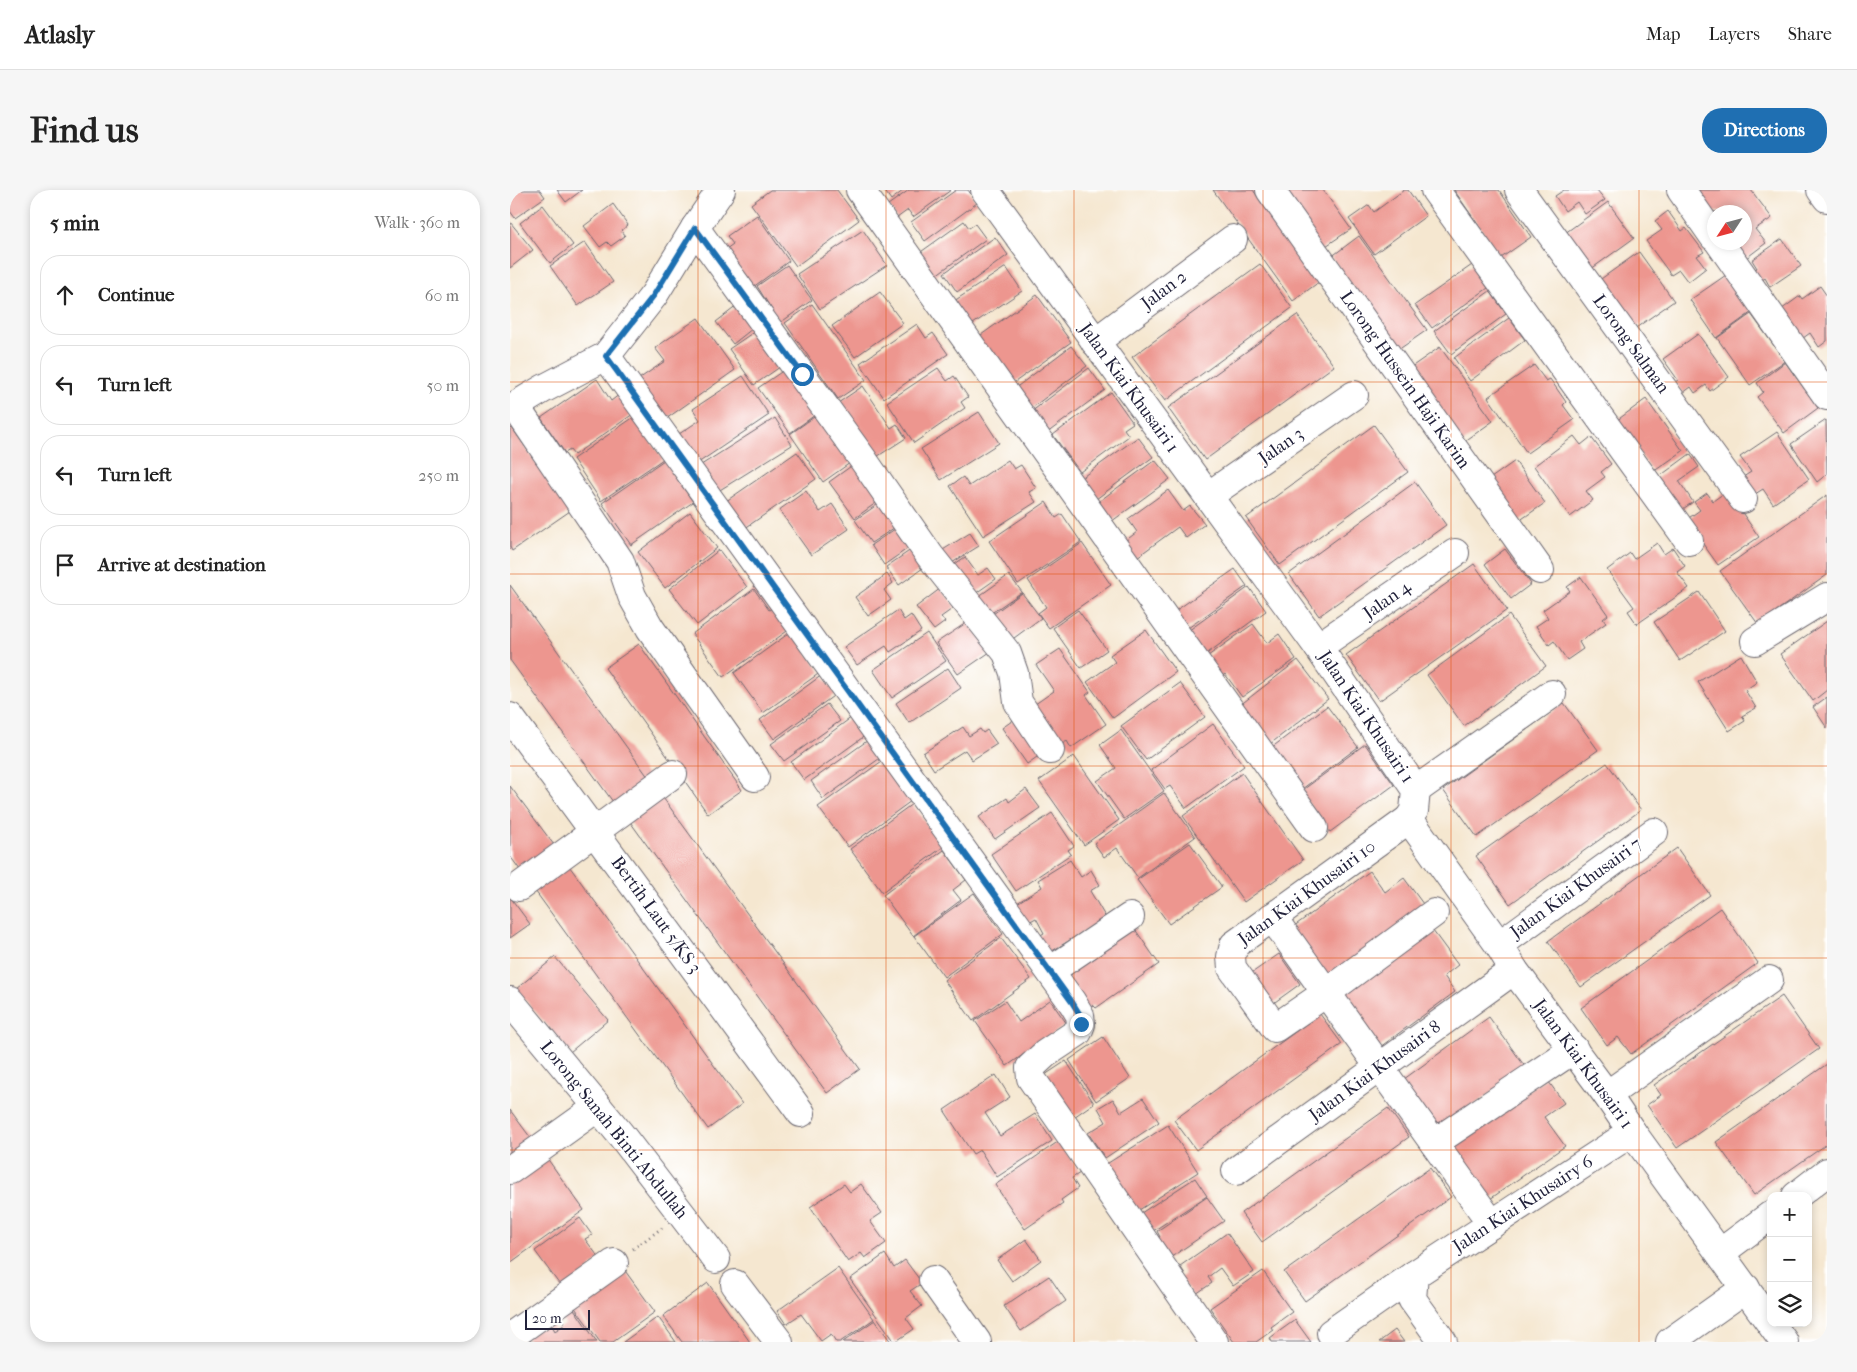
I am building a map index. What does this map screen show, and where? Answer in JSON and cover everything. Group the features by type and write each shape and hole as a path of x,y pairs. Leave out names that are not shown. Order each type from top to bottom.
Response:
{"street":[{"path":"721,190 654,295 606,356 513,407 620,561 636,605 650,628 755,778"},
{"path":"860,190 1314,828"},
{"name":"Jalan Kiai Khusairi 1","path":"985,190 1318,647 1416,790 1414,811 1409,819 1499,945 1514,970 1574,1049 1784,1342"},
{"name":"Lorong Hussein Haji Karim","path":"1270,190 1540,570"},
{"path":"1435,190 1689,542"},
{"name":"Lorong Salman","path":"1519,190 1743,499"},
{"path":"1682,190 1707,227"},
{"path":"1822,190 1827,198"},
{"path":"695,228 862,458 930,556 1007,653 1014,673 1018,702 1050,750"},
{"name":"Jalan 2","path":"1095,342 1233,239"},
{"path":"1725,250 1827,396"},
{"path":"606,356 1080,1015 1081,1024 1078,1032 1045,1054 1030,1068 1031,1078 1214,1342"},
{"name":"Jalan 3","path":"1208,496 1354,395"},
{"name":"Jalan 4","path":"1318,647 1455,553"},
{"path":"1755,641 1827,597"},
{"path":"1416,790 1552,694"},
{"name":"Bertih Laut 5/KS 3","path":"510,717 801,1113"},
{"path":"519,887 673,774"},
{"name":"Jalan Kiai Khusairi 10","path":"1326,993 1275,1028 1232,968 1231,957 1234,945 1409,819"},
{"name":"Jalan Kiai Khusairi 7","path":"1499,945 1654,832"},
{"path":"1326,993 1434,913"},
{"path":"1050,972 1130,917"},
{"path":"1272,917 1492,1224"},
{"name":"Jalan Kiai Khusairi 8","path":"1236,1171 1514,970"},
{"path":"1607,1095 1769,980"},
{"name":"Lorong Sanah Binti Abdullah","path":"510,1001 598,1107 716,1259"},
{"path":"1434,1143 1574,1049"},
{"path":"510,1170 598,1107"},
{"name":"Jalan Kiai Khusairy 6","path":"1330,1333 1414,1275 1632,1132"},
{"path":"1801,1192 1827,1172"},
{"path":"1720,1253 1767,1218"},
{"path":"510,1338 614,1263"},
{"path":"1414,1275 1412,1298 1442,1342"},
{"path":"933,1280 977,1342"},
{"path":"735,1284 778,1342"},
{"path":"1670,1342 1746,1288"}],"path":[{"path":"614,1263 682,1214"}],"building":[{"path":"510,190 540,190 545,197 515,218 510,211"},
{"path":"557,190 582,190 566,202"},
{"path":"770,190 837,190 859,220 796,266 751,204"},
{"path":"884,190 904,190 891,200"},
{"path":"909,190 951,190 913,217 908,210 897,218 888,205"},
{"path":"956,190 968,190 977,203 925,241 911,222"},
{"path":"1213,190 1253,190 1319,282 1293,301"},
{"path":"1277,190 1323,190 1351,229 1320,250"},
{"path":"1404,190 1408,190 1426,216 1374,254 1349,219 1369,205 1374,212"},
{"path":"1454,190 1499,190 1531,237 1501,258"},
{"path":"1564,190 1597,190 1605,200 1585,214 1577,202 1565,211 1555,196"},
{"path":"1690,190 1751,190 1772,218 1755,229 1766,243 1745,259 1739,250 1752,250 1752,205 1707,205 1707,213"},
{"path":"1608,202 1634,238 1587,272 1561,236"},
{"path":"613,204 628,225 621,231 625,236 611,246 607,242 600,247 584,226"},
{"path":"543,205 573,245 550,263 520,223"},
{"path":"1668,211 1682,231 1686,228 1704,252 1697,256 1706,268 1688,282 1679,270 1671,275 1646,241 1662,230 1655,221"},
{"path":"757,215 789,261 749,290 722,252 733,244 727,236"},
{"path":"964,221 969,228 975,224 986,239 929,280 918,254"},
{"path":"510,222 533,250 510,268"},
{"path":"863,230 887,265 820,309 797,274"},
{"path":"1359,236 1427,330 1398,350 1331,257"},
{"path":"995,237 1008,255 957,292 944,273"},
{"path":"1782,239 1801,266 1770,287 1765,278 1758,283 1750,272 1757,268 1752,260"},
{"path":"585,242 613,282 578,306 550,266"},
{"path":"1639,252 1674,301 1633,330 1598,281"},
{"path":"1260,264 1292,308 1165,401 1132,357"},
{"path":"787,265 812,300 780,323 757,286"},
{"path":"1472,265 1488,288 1432,328 1415,305"},
{"path":"1006,267 1022,291 967,328 951,303"},
{"path":"1726,275 1752,312 1716,338 1690,300"},
{"path":"1820,286 1827,296 1827,341 1819,347 1810,333 1795,344 1774,315 1800,296 1802,299"},
{"path":"1490,291 1506,314 1451,354 1434,331"},
{"path":"880,292 903,323 855,357 832,326"},
{"path":"1037,295 1071,342 1008,387 974,340"},
{"path":"746,299 762,321 733,344 716,322"},
{"path":"812,304 866,380 838,399 785,323"},
{"path":"1751,314 1785,361 1750,385 1717,338"},
{"path":"1297,315 1334,366 1205,460 1168,408"},
{"path":"698,318 735,370 663,421 636,381 665,361 655,348"},
{"path":"1509,318 1525,340 1470,381 1454,358"},
{"path":"917,324 926,338 933,333 948,354 884,398 860,363"},
{"path":"758,329 790,360 754,385 729,349"},
{"path":"1698,334 1729,377 1710,391 1706,385 1695,393 1691,387 1683,393 1675,382 1678,380 1663,359"},
{"path":"1071,346 1087,366 1029,410 1014,389"},
{"path":"1440,347 1493,421 1461,444 1407,370"},
{"path":"1785,362 1818,408 1784,433 1757,397 1763,392 1757,383"},
{"path":"1534,365 1546,381 1550,379 1566,402 1563,405 1574,420 1527,453 1488,397"},
{"path":"938,368 947,381 954,376 968,397 961,402 965,408 914,443 887,402"},
{"path":"1089,368 1105,390 1043,436 1027,415"},
{"path":"784,370 815,415 790,433 758,388"},
{"path":"743,376 769,415 698,463 679,434 700,420 693,409"},
{"path":"597,379 611,401 620,394 633,414 574,455 570,450 565,453 541,418"},
{"path":"863,386 891,428 897,424 906,438 875,458 838,403"},
{"path":"1111,392 1133,423 1124,429 1129,436 1080,472 1053,435"},
{"path":"1646,399 1683,451 1653,472 1616,421"},
{"path":"824,410 857,458 823,482 790,434"},
{"path":"979,412 999,443 941,480 921,449"},
{"path":"634,417 663,459 601,501 573,459"},
{"path":"775,418 792,445 715,493 698,467"},
{"path":"1826,420 1827,474 1817,482 1791,444"},
{"path":"1374,425 1408,472 1280,565 1246,518"},
{"path":"512,428 570,511 512,551 510,547 510,429"},
{"path":"1777,432 1809,479 1773,504 1763,489 1752,496 1740,479 1751,472 1740,457"},
{"path":"1574,436 1581,445 1591,437 1611,464 1601,472 1605,477 1586,491 1593,500 1570,517 1534,466"},
{"path":"1138,437 1153,457 1092,502 1077,481"},
{"path":"797,452 816,479 738,533 719,506"},
{"path":"1690,454 1699,467 1679,481 1693,502 1680,511 1656,479"},
{"path":"861,459 887,495 855,518 829,482"},
{"path":"664,460 693,502 631,545 602,503"},
{"path":"1008,460 1014,469 1021,465 1036,488 1029,492 1036,502 983,536 950,486 963,477 969,486"},
{"path":"1155,460 1170,479 1108,524 1094,505"},
{"path":"1515,461 1545,503 1513,525 1484,483"},
{"path":"1415,482 1446,525 1319,616 1289,574"},
{"path":"1168,490 1183,511 1190,506 1205,524 1186,538 1178,527 1133,560 1121,544 1137,532 1128,519"},
{"path":"806,491 820,512 832,504 849,529 811,555 779,510"},
{"path":"1727,491 1759,537 1718,565 1686,520 1700,510 1694,502 1707,493 1713,501"},
{"path":"1827,495 1827,575 1758,624 1720,571"},
{"path":"887,498 903,522 871,543 855,520"},
{"path":"1046,502 1056,518 1062,514 1081,542 1018,584 989,541"},
{"path":"690,512 717,548 665,588 638,552"},
{"path":"904,523 917,542 884,565 871,545"},
{"path":"970,533 979,546 947,566 938,553"},
{"path":"1082,543 1111,585 1049,628 1038,613 1046,607 1028,580"},
{"path":"1657,543 1664,554 1673,548 1685,566 1677,572 1689,588 1637,624 1628,611 1634,607 1607,570 1630,553 1634,559"},
{"path":"918,545 930,563 899,585 886,567"},
{"path":"1505,549 1531,584 1511,599 1485,564"},
{"path":"719,550 747,587 697,625 669,589"},
{"path":"965,557 978,575 988,568 996,579 969,598 949,568"},
{"path":"1474,564 1507,610 1379,701 1346,655"},
{"path":"1235,569 1247,586 1181,633 1168,616"},
{"path":"887,574 893,583 884,590 891,600 868,616 855,597"},
{"path":"1009,575 1022,592 984,618 972,601"},
{"path":"1581,577 1608,615 1603,619 1606,623 1579,642 1583,649 1567,660 1554,641 1549,645 1536,626 1548,618 1543,610 1570,591 1567,587"},
{"path":"510,585 651,781 616,806 510,660"},
{"path":"1249,587 1266,611 1198,660 1181,636"},
{"path":"941,588 955,607 941,617 945,622 934,630 916,607"},
{"path":"754,589 769,610 774,607 790,629 723,677 692,634"},
{"path":"1699,592 1725,631 1680,661 1654,622"},
{"path":"1022,593 1041,618 1010,641 986,619"},
{"path":"898,610 904,620 911,615 921,631 890,652 886,646 857,665 844,647"},
{"path":"1078,610 1107,650 1081,668 1053,628"},
{"path":"1509,615 1546,666 1464,726 1427,675"},
{"path":"969,621 990,652 958,674 936,643"},
{"path":"1827,621 1827,690 1813,701 1780,654"},
{"path":"1253,624 1267,643 1279,634 1296,659 1242,697 1225,674 1215,682 1201,661"},
{"path":"1146,630 1176,672 1113,718 1087,682 1115,662 1110,655"},
{"path":"792,631 821,672 763,713 734,673"},
{"path":"927,633 946,661 892,698 873,670"},
{"path":"639,644 742,790 708,814 605,668"},
{"path":"1060,649 1090,692 1086,695 1106,724 1071,748 1067,741 1056,748 1028,709 1054,691 1036,665"},
{"path":"1741,655 1757,682 1745,690 1756,708 1742,716 1745,721 1729,731 1698,682"},
{"path":"1298,660 1328,699 1265,748 1235,709"},
{"path":"948,668 961,688 909,723 896,703"},
{"path":"822,675 836,694 774,739 760,720"},
{"path":"1180,683 1205,717 1146,760 1121,726"},
{"path":"1827,697 1827,728 1813,707"},
{"path":"1564,703 1598,750 1477,837 1443,790"},
{"path":"827,704 840,721 784,761 771,744"},
{"path":"1327,706 1358,747 1302,789 1271,748"},
{"path":"1022,714 1047,750 1027,764 1002,728"},
{"path":"852,717 866,735 804,780 791,762"},
{"path":"1213,724 1244,766 1186,808 1170,786 1165,789 1151,770"},
{"path":"963,727 969,736 980,729 983,733 987,730 997,744 972,760 965,750 934,770 923,753"},
{"path":"1121,730 1164,791 1124,819 1097,781 1116,768 1100,745"},
{"path":"871,738 883,756 823,799 811,781"},
{"path":"1365,744 1394,785 1330,832 1300,792"},
{"path":"1074,756 1119,820 1084,845 1039,781"},
{"path":"882,761 911,801 848,847 818,807"},
{"path":"1607,763 1641,810 1510,904 1476,856"},
{"path":"1242,773 1303,860 1244,902 1183,816"},
{"path":"510,786 557,849 523,874 510,856"},
{"path":"1026,789 1040,808 995,839 979,817 1007,798 1009,802"},
{"path":"1164,793 1195,837 1138,878 1117,848 1104,857 1094,843"},
{"path":"661,795 860,1069 827,1093 628,819"},
{"path":"912,804 943,847 882,892 850,849"},
{"path":"1052,813 1074,846 1068,850 1071,854 1016,891 991,854"},
{"path":"1190,843 1222,887 1169,924 1137,880"},
{"path":"1677,848 1710,895 1581,987 1548,941"},
{"path":"944,850 966,880 953,890 961,900 913,936 883,895"},
{"path":"1070,860 1081,877 1091,870 1100,885 1090,891 1106,918 1044,956 1034,939 1044,933 1036,918 1025,924 1014,905 1042,887 1038,880"},
{"path":"567,863 742,1104 708,1129 533,888"},
{"path":"1370,871 1385,892 1404,878 1426,908 1323,983 1286,932"},
{"path":"974,893 1003,934 944,977 914,936"},
{"path":"510,897 530,924 510,938"},
{"path":"1720,908 1758,963 1631,1054 1618,1037 1607,1045 1581,1008"},
{"path":"1130,922 1159,964 1096,1008 1093,1005 1082,1013 1060,982 1072,974 1066,967"},
{"path":"1430,927 1458,965 1444,976 1455,992 1376,1050 1336,995"},
{"path":"1001,938 1031,979 973,1021 944,980"},
{"path":"1279,954 1300,984 1268,1007 1246,977"},
{"path":"555,957 608,1020 570,1052 516,989"},
{"path":"1782,996 1819,1049 1677,1148 1647,1105 1661,1095 1654,1085"},
{"path":"1050,1000 1067,1024 1007,1066 975,1021 1005,1001 1019,1022"},
{"path":"1320,1014 1342,1044 1196,1150 1174,1120"},
{"path":"1489,1017 1526,1068 1436,1132 1400,1082"},
{"path":"1103,1037 1130,1078 1096,1101 1069,1060"},
{"path":"1066,1061 1094,1103 1071,1119 1042,1077"},
{"path":"1827,1064 1827,1144 1754,1195 1716,1142"},
{"path":"996,1075 1010,1097 985,1113 1000,1136 1035,1114 1052,1141 997,1177 980,1150 973,1154 944,1110"},
{"path":"1546,1078 1564,1103 1544,1117 1565,1146 1483,1204 1443,1149"},
{"path":"1143,1098 1159,1122 1105,1158 1088,1133 1106,1122 1098,1108 1113,1099 1121,1112"},
{"path":"1388,1108 1409,1137 1262,1242 1241,1213"},
{"path":"510,1110 533,1141 510,1157"},
{"path":"1168,1125 1198,1172 1136,1212 1105,1165"},
{"path":"1059,1141 1080,1173 1072,1178 1078,1188 1061,1200 1063,1203 1025,1229 995,1185"},
{"path":"544,1154 584,1210 510,1263 510,1178"},
{"path":"1430,1168 1451,1197 1305,1301 1284,1272"},
{"path":"1195,1178 1207,1196 1150,1233 1138,1215"},
{"path":"844,1184 850,1192 861,1184 882,1213 870,1221 886,1243 865,1258 861,1253 848,1262 810,1207"},
{"path":"1207,1197 1224,1221 1167,1260 1154,1241 1160,1237 1157,1231"},
{"path":"580,1218 592,1235 585,1239 600,1259 565,1292 535,1251"},
{"path":"1227,1233 1254,1272 1233,1286 1220,1268 1208,1277 1212,1283 1193,1296 1180,1278 1185,1274 1180,1266"},
{"path":"1026,1239 1041,1260 1012,1281 997,1260"},
{"path":"885,1254 894,1268 905,1260 922,1283 910,1291 922,1306 906,1318 914,1329 895,1342 850,1279"},
{"path":"623,1268 655,1312 613,1342 600,1342 573,1305"},
{"path":"838,1268 874,1319 840,1342 836,1342 831,1334 821,1341 801,1314 786,1324 777,1311"},
{"path":"1263,1271 1292,1312 1271,1327 1273,1330 1256,1342 1234,1342 1210,1308"},
{"path":"1049,1276 1066,1301 1021,1331 1004,1306"},
{"path":"708,1283 750,1342 682,1342 663,1316"},
{"path":"572,1306 597,1342 530,1342 527,1337 550,1322 555,1331 565,1324 559,1315"},
{"path":"658,1317 676,1342 623,1342"},
{"path":"875,1320 891,1342 843,1342"},
{"path":"1295,1320 1311,1342 1272,1342 1270,1338"},
{"path":"1395,1330 1404,1342 1379,1342"}],"route":[{"path":"802,374 695,228 654,295 606,356 1072,1002 1080,1015 1081,1024"}]}
